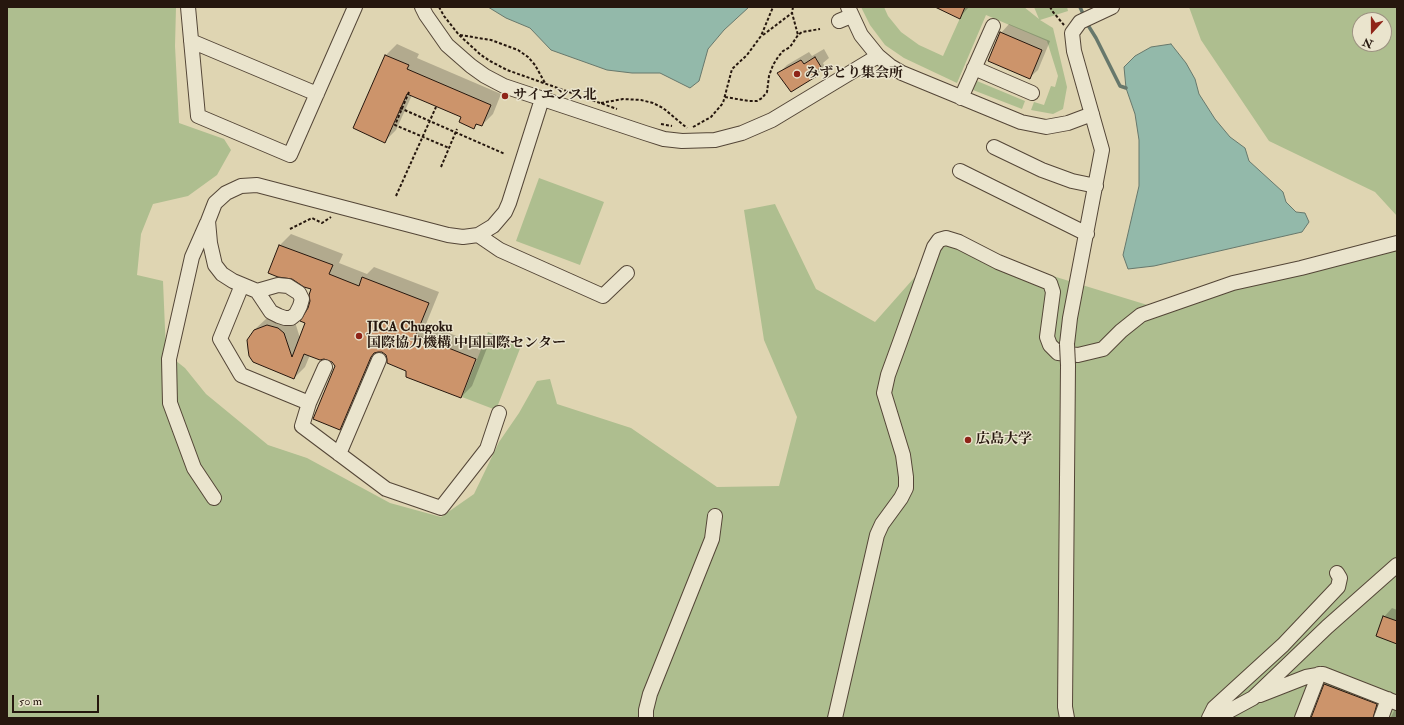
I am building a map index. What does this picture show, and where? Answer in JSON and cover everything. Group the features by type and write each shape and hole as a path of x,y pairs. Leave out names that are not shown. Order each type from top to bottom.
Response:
{"street":[{"path":"188,7 198,116 290,155 356,7"},
{"path":"422,7 426,16 447,45 471,66 485,76 504,86 664,139 682,141 715,140 742,133 772,120 878,56"},
{"path":"1067,718 1065,707 1067,344 1070,318 1102,150 1074,51 1072,33 1085,19 1112,7"},
{"path":"846,15 878,56 890,66 902,73 961,98 1021,122 1046,127 1068,123 1092,114"},
{"path":"961,98 993,26"},
{"path":"191,41 317,94"},
{"path":"974,68 1032,93"},
{"path":"214,498 194,468 170,402 169,359 192,257 215,203 226,193 241,186 257,186 448,235 463,237 478,235 493,226 505,212 542,99"},
{"path":"994,147 1042,170 1096,186"},
{"path":"960,171 1087,234"},
{"path":"208,221 210,243 215,265 222,274 233,282 257,291"},
{"path":"478,235 500,250 603,296 627,273"},
{"path":"835,718 877,535 882,524 901,498 906,488 903,455 884,393 900,342 934,247 939,240 946,238 959,242 998,262 1050,283 1053,292 1047,336 1050,345 1058,352 1078,355 1103,349 1121,331 1141,315 1233,283 1301,268 1397,243"},
{"path":"242,285 220,339 241,375 310,403"},
{"path":"339,454 379,360"},
{"path":"325,367 302,426 386,489 441,508 487,449 499,413"},
{"path":"646,718 646,710 650,694 712,539 715,516"},
{"path":"1252,698 1327,627 1397,565"},
{"path":"1209,718 1214,708 1283,645 1338,587 1340,578 1338,573"},
{"path":"1302,718 1320,674"},
{"path":"1216,718 1252,698 1306,677 1320,674 1393,701 1381,718"}],"path":[{"path":"440,7 444,16 459,35 490,61 507,70 619,110"},
{"path":"680,127 694,127 711,117 718,110 723,103 732,70 747,55 761,36 773,7"},
{"path":"793,7 792,13 798,35"},
{"path":"1050,7 1052,12 1072,33"},
{"path":"761,36 792,13"},
{"path":"725,96 749,102 757,101 762,98 767,92 773,65 782,51 790,47 798,35 802,32 820,29"},
{"path":"459,35 491,40 518,50 528,57 535,65 545,83"},
{"path":"409,92 395,125 449,148"},
{"path":"600,103 623,99 640,100 653,103 663,108 686,128"},
{"path":"396,196 436,106"},
{"path":"401,109 506,154"},
{"path":"656,123 673,126"},
{"path":"441,168 457,129"},
{"path":"290,229 312,218 322,223 336,214"}],"shaded area":[{"name":"広島大学","path":"7,7 176,7 175,46 179,123 224,139 231,150 217,175 188,196 153,204 141,234 137,275 163,281 166,353 185,368 206,394 268,445 307,458 390,503 441,517 474,494 499,442 519,413 537,381 550,379 557,404 631,428 717,487 779,486 797,417 764,340 744,210 775,204 816,289 875,322 945,243 1154,307 1397,239 1397,718 7,718"},
{"path":"488,7 749,7 724,30 708,49 699,81 690,88 660,73 632,73 607,70 551,50 530,28 506,18"},
{"path":"861,7 884,7 888,16 901,32 919,45 943,56 965,7 1024,7 1039,19 1034,7 1067,7 1068,11 1040,20 1053,28 1067,87 1063,109 1053,114 1031,110 1034,102 1044,105 1051,86 1055,87 1058,76 1047,41 986,15 957,83 904,58 885,45 870,25"},
{"path":"1189,7 1397,7 1397,216 1375,192 1269,141 1201,40"},
{"path":"1171,44 1186,63 1195,79 1199,94 1215,119 1230,137 1245,148 1249,161 1283,192 1286,202 1296,212 1305,213 1309,222 1302,232 1154,266 1128,269 1123,255 1139,186 1139,140 1135,114 1126,88 1124,67 1135,56 1151,47"},
{"path":"977,81 1025,101 1022,109 973,90"},
{"path":"539,178 604,202 580,265 516,241"},
{"path":"488,332 521,346 496,410 462,397"}],"building":[{"path":"935,7 965,7 960,19"},
{"path":"1000,32 1042,50 1030,79 988,61"},
{"path":"385,55 409,65 407,69 491,105 482,126 476,124 474,129 459,122 461,117 407,94 385,143 353,128"},
{"name":"みずとり集会所","path":"815,57 821,67 815,72 817,76 791,92 777,73 801,60 804,64"},
{"name":"JICA Chugoku 国際協力機構 中国国際センター","path":"279,245 333,265 329,274 359,286 362,277 429,303 416,335 476,359 461,398 406,377 406,371 387,363 386,355 382,352 378,352 374,353 371,357 340,430 313,419 335,366 332,362 324,359 320,360 304,354 294,379 253,362 249,356 247,340 254,330 267,325 278,328 284,333 292,357 305,323 300,321 308,308 311,289 304,287 292,279 278,277 268,273"},
{"path":"1383,616 1397,621 1397,644 1376,636"},
{"path":"1324,684 1377,704 1373,718 1311,718"}],"waterway":[{"path":"1080,7 1084,16"},
{"path":"1086,22 1096,38 1120,86 1126,88"}],"place":[{"name":"みずとり集会所","path":"797,74"},
{"name":"サイエンス北","path":"505,96"},
{"name":"JICA Chugoku 国際協力機構 中国国際センター","path":"359,336"},
{"name":"広島大学","path":"968,440"}]}
